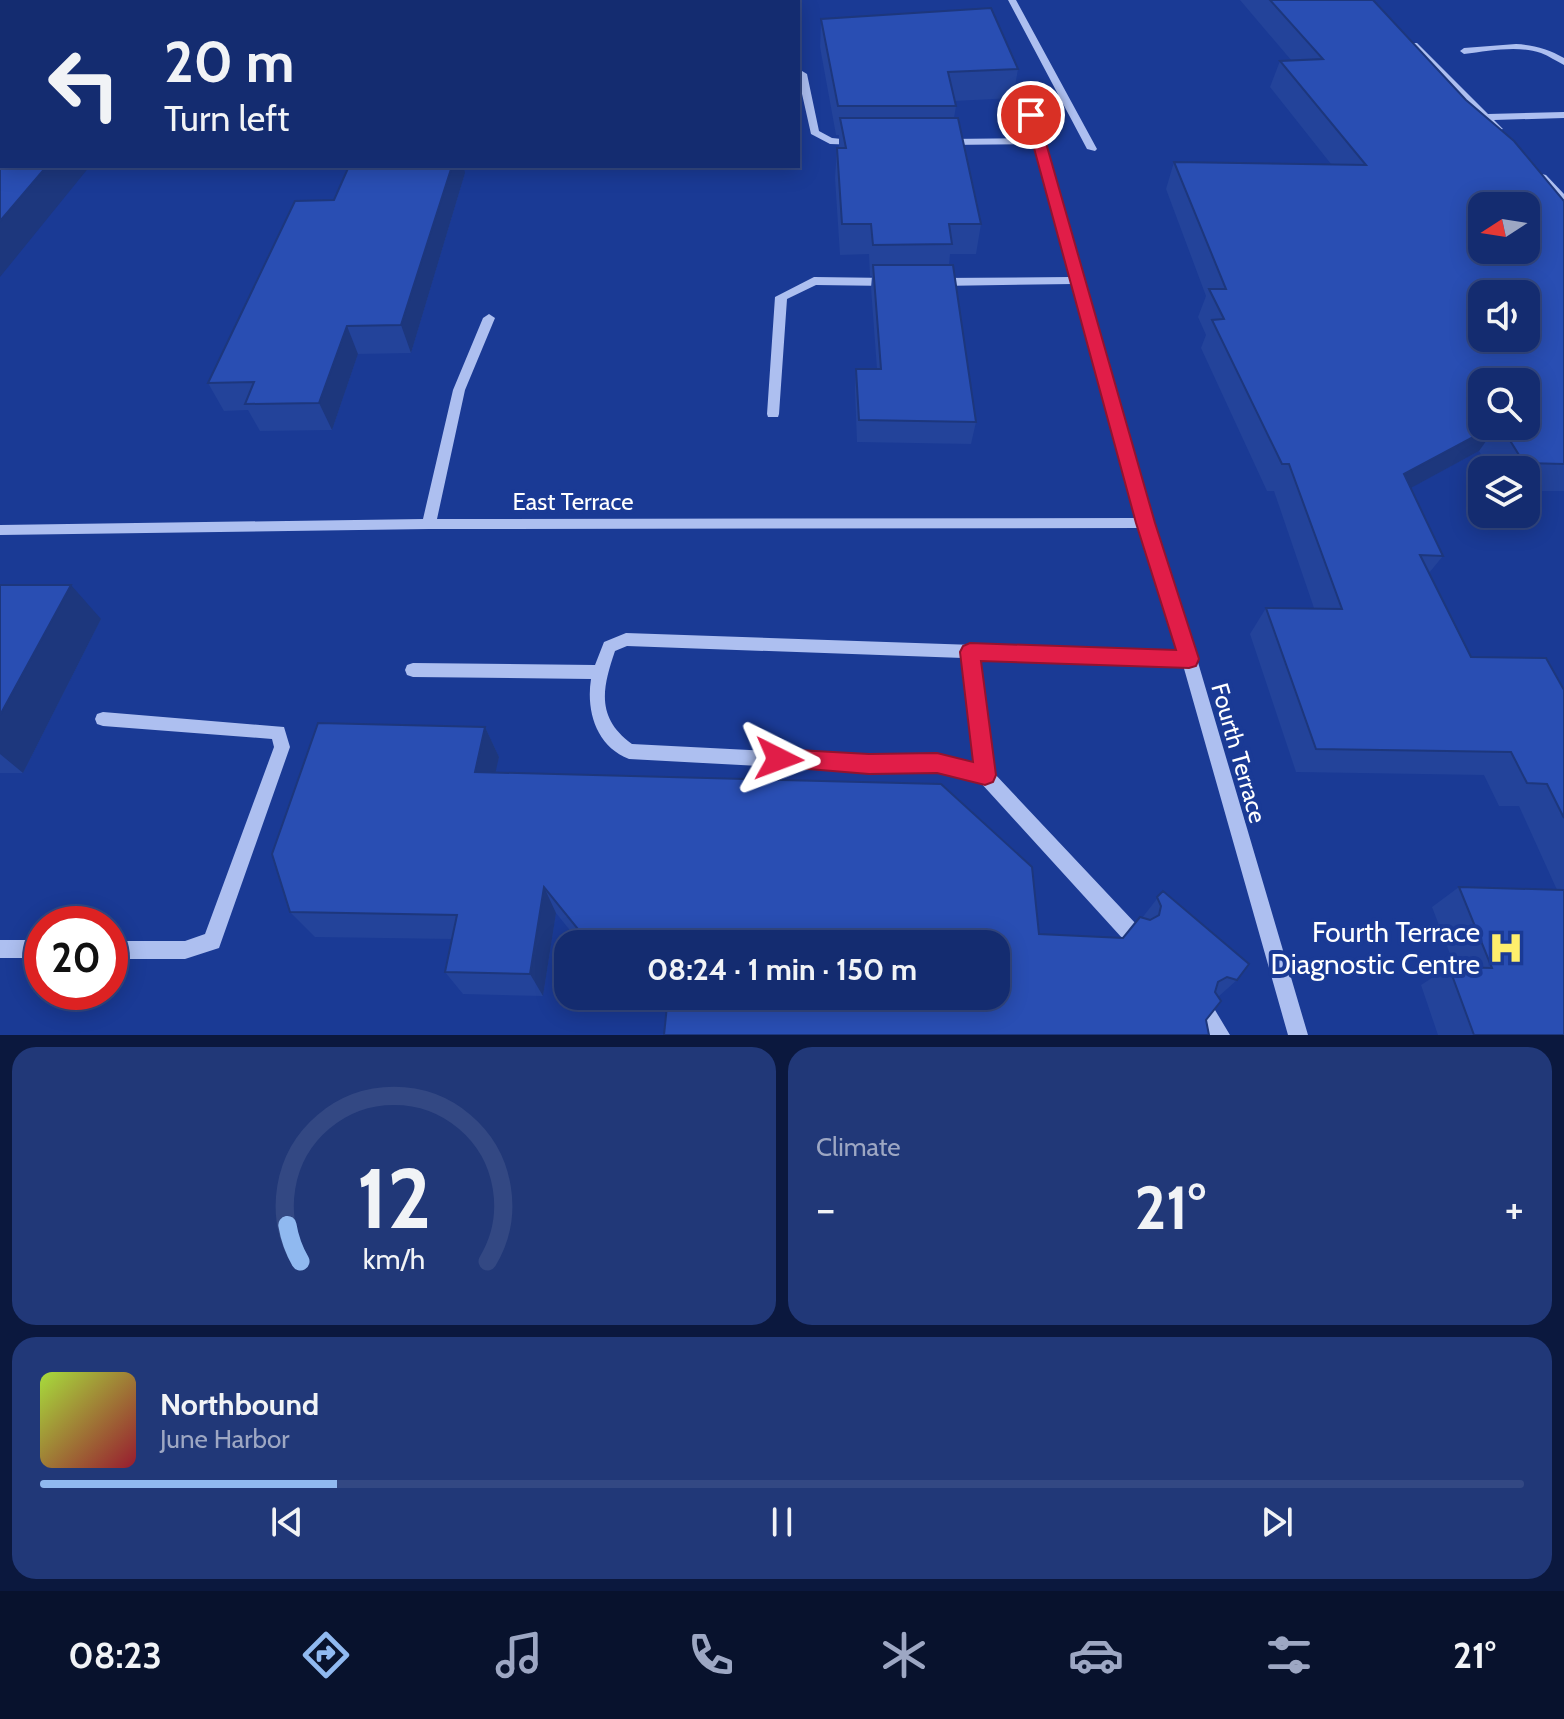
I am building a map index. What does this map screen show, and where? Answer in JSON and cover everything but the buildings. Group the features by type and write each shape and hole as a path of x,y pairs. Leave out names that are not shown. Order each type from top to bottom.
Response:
{"street":[{"path":"1012,0 1092,149"},
{"path":"1408,39 1505,137"},
{"path":"1464,51 1524,46 1547,49 1564,62"},
{"path":"802,74 814,132 830,141 865,143"},
{"name":"Fourth Terrace","path":"1031,115 1146,523 1189,659 1298,1035"},
{"path":"1486,117 1564,115"},
{"path":"933,142 1039,141"},
{"path":"1535,169 1564,200"},
{"path":"918,283 1079,280"},
{"path":"773,414 781,297 814,281 904,282"},
{"path":"429,524 459,390 489,318"},
{"name":"East Terrace","path":"0,530 429,524 1146,523"},
{"path":"1130,932 985,775 937,763 869,764 629,751 612,741 599,721 599,672 609,647 626,639 1189,659"},
{"path":"970,652 985,775"},
{"path":"413,670 599,672"},
{"path":"103,719 278,732 282,747 212,941 185,950 128,950"},
{"path":"0,949 24,949"},
{"path":"1205,1012 1220,1035"}],"place":[{"name":"Fourth Terrace Diagnostic Centre","path":"1506,948"}],"route":[{"path":"779,759 869,764 937,763 985,775 970,652 1189,659 1146,523 1031,115"}]}
